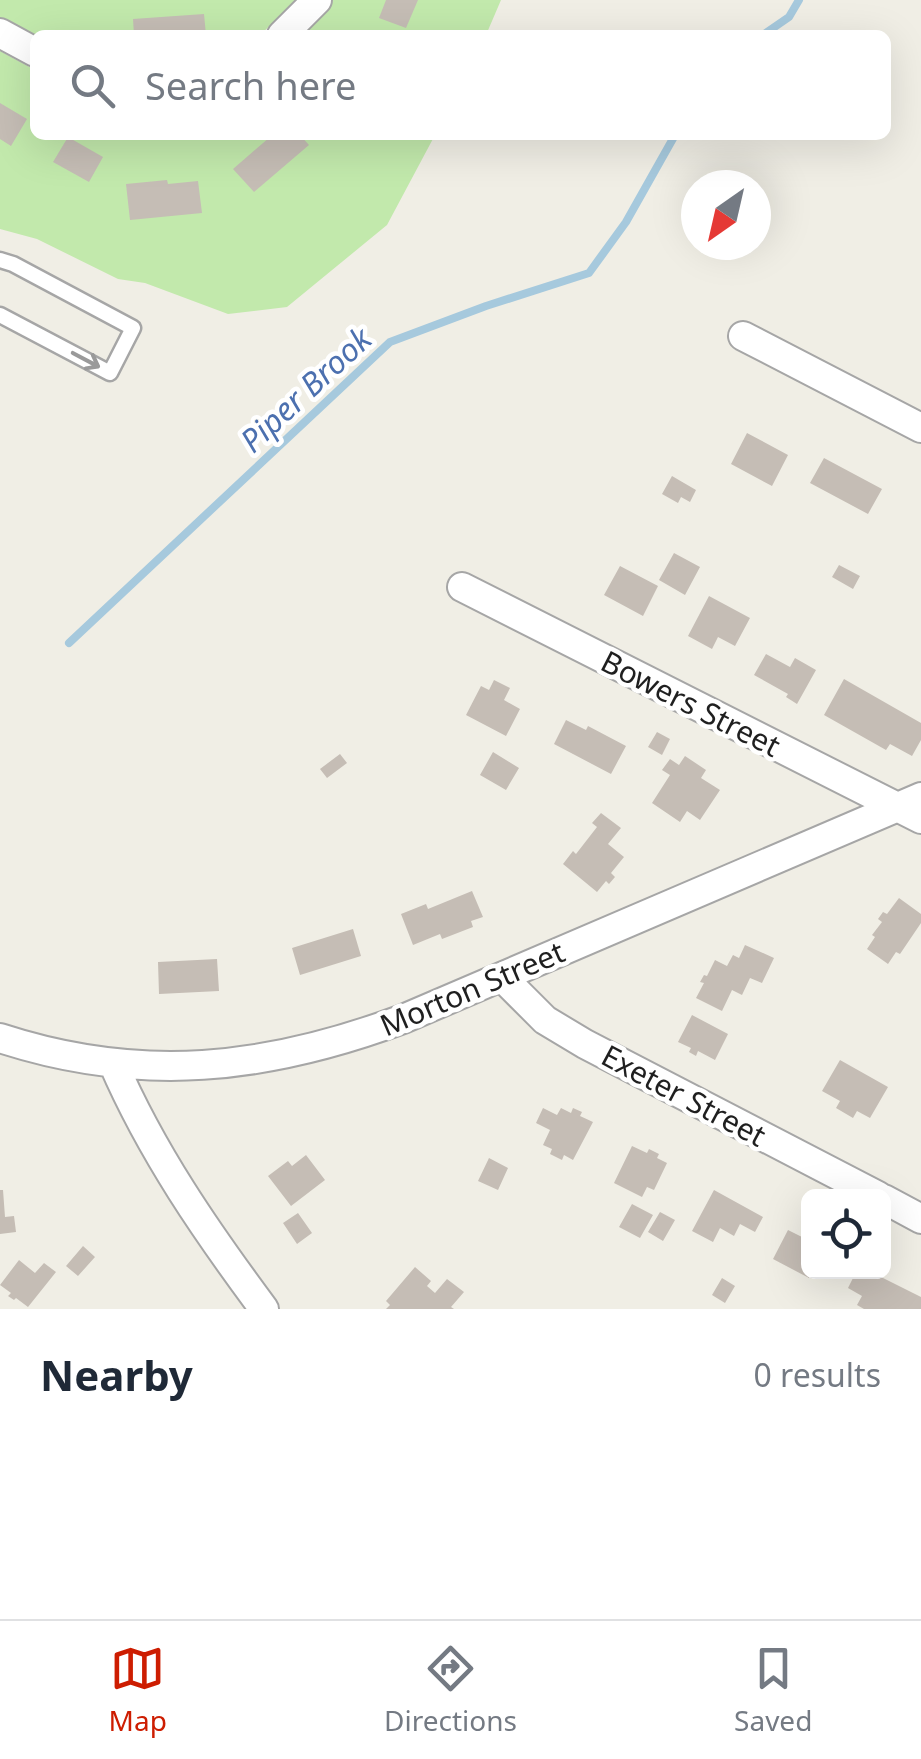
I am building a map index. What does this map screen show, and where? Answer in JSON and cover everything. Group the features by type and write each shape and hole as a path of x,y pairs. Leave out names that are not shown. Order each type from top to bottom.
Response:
{"street":[{"path":"287,30 316,0"},
{"path":"0,32 30,49"},
{"path":"743,336 921,428"},
{"name":"Bowers Street","path":"462,586 913,808"},
{"name":"Morton Street","path":"0,1038 71,1058 180,1067 297,1053 403,1019 913,808"},
{"name":"Exeter Street","path":"502,976 545,1020 585,1044 864,1189"},
{"path":"113,1063 168,1172 264,1309"},
{"name":"Exeter Street","path":"891,1203 921,1219"}],"lane":[{"path":"0,260 132,328 110,373 0,315"}],"green space":[{"path":"0,0 297,0 265,30 30,30 30,35 0,19"},
{"path":"331,0 501,0 488,30 305,30"},
{"path":"0,51 30,67 30,140 432,140 387,225 287,307 228,314 145,283 118,279 37,239 0,229"}],"building":[{"path":"386,0 418,0 406,28 379,18"},
{"path":"204,14 206,30 134,30 133,19"},
{"path":"0,103 27,119 11,146 0,139"},
{"path":"66,140 103,157 89,182 53,162"},
{"path":"267,140 304,140 309,145 254,192 233,169"},
{"path":"167,180 168,184 198,181 202,213 130,220 126,184"},
{"path":"747,433 788,455 772,486 731,464"},
{"path":"824,458 882,489 868,514 810,483"},
{"path":"672,476 696,490 690,502 681,497 678,503 662,494"},
{"path":"674,553 700,567 685,595 659,580"},
{"path":"839,565 860,576 853,589 832,577"},
{"path":"620,566 658,586 643,616 604,595"},
{"path":"709,596 750,618 735,646 718,637 712,649 688,636"},
{"path":"766,654 790,667 795,658 816,670 797,704 786,697 788,694 754,675"},
{"path":"844,679 921,723 921,740 912,756 890,744 886,750 824,715"},
{"path":"494,680 510,688 504,700 520,709 506,736 466,715 481,686 489,690"},
{"path":"566,720 586,730 588,726 626,746 611,774 554,744"},
{"path":"657,732 670,739 662,755 648,747"},
{"path":"493,752 519,768 506,790 480,775"},
{"path":"340,754 347,763 327,778 320,769"},
{"path":"685,756 706,770 701,778 720,790 700,820 687,811 680,822 652,803 670,775 662,770 670,759 679,765"},
{"path":"601,813 621,828 608,844 624,857 611,873 615,877 597,892 563,864 597,827 592,823"},
{"path":"472,891 483,917 471,921 473,927 413,945 401,914 426,904 428,909"},
{"path":"899,898 921,914 921,923 900,954 896,952 888,964 867,949 882,922 878,919"},
{"path":"353,929 361,956 300,975 292,948"},
{"path":"745,945 774,958 762,983 750,978 742,995 732,990 722,1011 696,998 704,983 700,982 715,960 727,966 733,955 739,958"},
{"path":"217,959 219,991 159,994 158,962"},
{"path":"692,1015 728,1034 715,1060 698,1051 696,1056 689,1052 691,1048 678,1042"},
{"path":"840,1060 888,1087 870,1118 857,1111 853,1118 836,1108 840,1101 822,1091"},
{"path":"543,1108 557,1115 561,1108 571,1113 573,1108 593,1122 573,1160 550,1154 552,1149 543,1145 550,1130 536,1123"},
{"path":"632,1146 647,1153 649,1149 667,1163 654,1190 647,1187 642,1197 614,1183"},
{"path":"306,1155 325,1180 291,1206 268,1176 288,1161 292,1166"},
{"path":"489,1158 508,1168 498,1190 478,1181"},
{"path":"0,1190 5,1217 14,1216 16,1232 0,1234"},
{"path":"714,1190 763,1217 755,1232 740,1224 734,1236 720,1228 713,1242 692,1231"},
{"path":"632,1204 653,1215 640,1238 619,1227"},
{"path":"660,1212 675,1220 663,1241 648,1232"},
{"path":"298,1213 312,1233 297,1244 283,1223"},
{"path":"788,1230 801,1236 801,1274 773,1259"},
{"path":"83,1246 95,1257 78,1276 66,1266"},
{"path":"19,1260 35,1273 44,1263 56,1272 28,1307 8,1296 11,1293 0,1285"},
{"path":"415,1267 431,1281 427,1286 435,1293 447,1279 464,1292 451,1307 454,1309 386,1309 390,1305 386,1301"},
{"path":"722,1278 735,1286 725,1303 712,1295"},
{"path":"852,1279 885,1279 921,1297 921,1309 864,1309 857,1305 862,1296 848,1288"}],"waterway":[{"name":"Piper Brook","path":"770,30 789,17 799,0"},
{"name":"Piper Brook","path":"69,643 390,342 589,273 626,222 672,140"}]}
